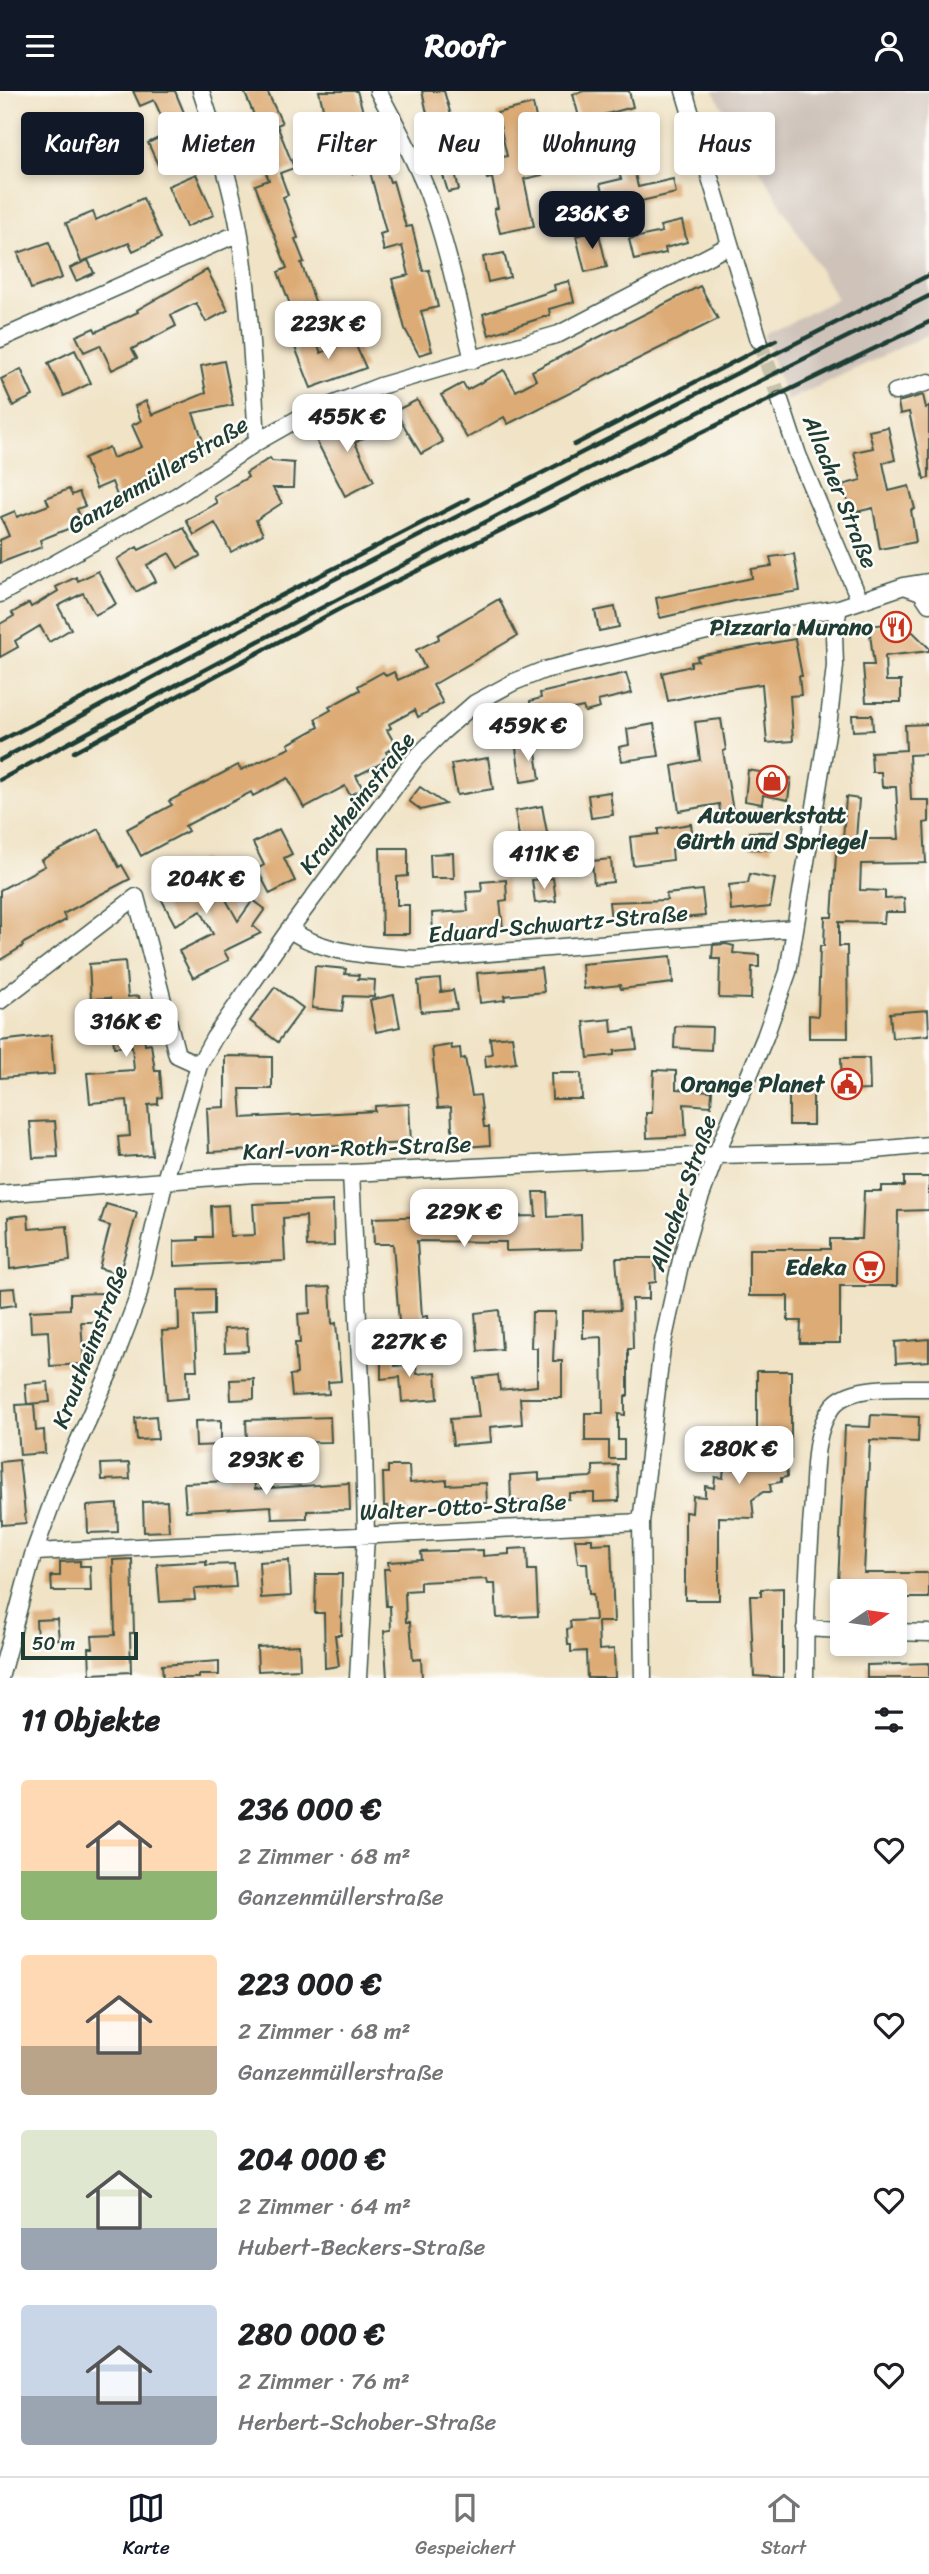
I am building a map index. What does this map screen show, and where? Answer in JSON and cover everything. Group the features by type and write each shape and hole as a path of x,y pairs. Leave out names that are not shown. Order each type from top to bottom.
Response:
{"street":[{"path":"201,91 218,143 239,233 252,344 257,442"},
{"path":"378,91 404,138 428,193 448,257 472,360"},
{"path":"684,91 759,340"},
{"path":"0,339 239,233"},
{"name":"Ganzenmüllerstraße","path":"0,594 178,495 300,417 380,386 559,334 730,245"},
{"path":"895,392 929,382"},
{"name":"Allacher Straße","path":"780,400 798,455 860,601"},
{"name":"Krautheimstraße","path":"0,1678 35,1552 57,1489 110,1371 138,1297 165,1180 199,1065 214,1038 289,929 415,759 475,703 514,681 569,663 706,631 839,608 904,586 929,582"},
{"path":"904,586 921,593 929,604"},
{"name":"Allacher Straße","path":"643,1678 641,1522 664,1336 681,1260 716,1155 779,1001 788,972 828,727 835,666 834,633 839,608"},
{"path":"0,1001 136,897 177,1055 199,1065"},
{"name":"Eduard-Schwartz-Straße","path":"289,929 305,940 373,957 415,959 795,928"},
{"name":"Karl-von-Roth-Straße","path":"0,1194 253,1174 351,1173 716,1155 854,1152 929,1145"},
{"path":"351,1173 365,1445 366,1535 358,1678"},
{"path":"805,1678 807,1564 817,1449 823,1427 832,1407 853,1392 929,1388"},
{"name":"Walter-Otto-Straße","path":"35,1552 641,1522"},
{"path":"805,1628 830,1629"},
{"path":"907,1632 929,1633"}],"shaded area":[{"path":"713,91 929,91 929,334 787,401 764,335 837,299 763,175 775,175 775,112 726,112"}],"building":[{"path":"133,91 175,91 184,112 159,112 154,100 140,106"},
{"path":"244,91 267,91 277,112 253,112"},
{"path":"319,91 357,91 363,112 324,112"},
{"path":"422,91 444,91 450,112 427,112"},
{"path":"584,91 629,91 633,107 614,112 578,112 573,94"},
{"path":"533,104 535,112 518,112 518,175 542,175 524,179 534,226 500,233 494,209 498,208 492,178 487,179 486,175 504,175 504,157 507,156 504,143 504,112 501,112"},
{"path":"279,130 293,165 293,168 280,173 288,195 283,197 298,238 295,239 304,262 301,263 316,304 309,307 317,328 301,334 278,272 287,268 255,185 269,180 267,175 279,175"},
{"path":"158,138 158,165 148,143"},
{"path":"196,175 214,215 186,227 168,186"},
{"path":"371,175 388,175 390,182 393,181 406,227 412,226 423,271 429,270 438,307 421,311 432,351 419,355 405,329 392,279 409,275 402,246 384,251 380,234 386,232"},
{"path":"443,175 456,175 459,190 448,192"},
{"path":"620,175 635,175 638,187 673,179 676,193 606,209 600,184 621,179"},
{"path":"143,198 161,238 133,251 129,243 81,262 66,223 93,212 96,220"},
{"path":"682,221 687,242 665,248 666,253 634,260 629,239 662,232 660,226"},
{"path":"598,230 607,267 585,272 576,236"},
{"path":"49,242 62,278 31,289 18,253"},
{"path":"504,253 510,277 488,282 483,257"},
{"path":"88,260 94,273 76,281 70,268"},
{"path":"207,270 228,310 206,322 196,303 171,315 176,326 132,349 137,358 112,370 100,345 84,352 76,336 94,328 96,332 138,312 137,310"},
{"path":"569,281 574,302 549,309 550,315 489,335 483,314 555,290 554,285"},
{"path":"700,286 718,319 508,424 504,417 467,438 441,395 463,383 467,390 504,370 516,391 536,380 532,371"},
{"path":"313,334 321,353 353,339 366,368 311,388 293,342"},
{"path":"75,350 91,383 64,396 48,363"},
{"path":"224,361 233,405 193,413 206,449 180,459 183,465 133,488 135,495 119,501 112,482 96,489 84,458 109,447 113,458 142,447 132,425 141,421 135,406 146,401 152,415 206,393 201,366"},
{"path":"21,369 33,396 13,406 1,379"},
{"path":"923,395 926,408 929,407 929,478 924,479 909,412 900,414 898,402"},
{"path":"417,400 443,442 421,454 395,411"},
{"path":"364,414 374,432 355,443 374,481 345,496 315,438"},
{"path":"888,427 895,460 883,463 889,491 909,486 915,509 911,510 916,542 880,549 873,508 852,513 842,485 861,480 854,452 873,448 869,431"},
{"path":"270,458 272,461 294,463 293,488 273,488 282,503 256,520 263,534 231,552 215,523 194,535 186,520 217,503 214,497 248,477 246,473"},
{"path":"69,489 72,495 79,492 85,506 77,509 82,521 40,540 42,547 0,563 0,540 9,536 1,517 15,511 17,517 49,505 46,498"},
{"path":"184,528 200,556 178,568 169,553 147,565 156,581 136,592 117,559 137,547 139,550"},
{"path":"794,554 800,591 739,600 660,618 656,598 752,578 751,569 772,566 770,557"},
{"path":"98,571 116,604 95,615 83,593 58,606 71,629 49,642 40,626 15,641 18,647 0,657 0,624 14,616 12,613 29,603 31,607 58,591 56,587 76,577 78,581"},
{"path":"499,599 517,636 433,685 443,703 418,717 415,710 389,724 391,728 387,730 396,746 386,752 388,756 383,759 384,762 356,776 363,789 350,795 345,786 304,808 288,778 253,796 251,792 185,826 188,831 141,856 127,829 172,805 169,801 238,765 241,770 290,748 288,744 319,727 315,719 331,710 329,707 360,690 358,686 383,672 386,676 394,672 398,680 425,668 416,650 439,639 438,635"},
{"path":"615,607 619,627 599,631 595,611"},
{"path":"902,622 903,634 913,632 929,651 885,656 886,681 901,681 901,702 866,702 863,665 874,665 869,626"},
{"path":"795,639 802,676 799,676 801,695 790,696 793,741 767,743 762,684 668,701 662,673 691,666 691,662 698,661 697,657 703,655"},
{"path":"626,673 632,693 598,701 600,708 585,712 583,707 534,718 530,713 530,701 541,698 540,693"},
{"path":"852,715 872,715 873,730 853,731"},
{"path":"721,719 726,750 723,751 734,817 721,818 719,804 679,811 672,766 700,760 695,722"},
{"path":"654,724 659,756 622,761 619,747 629,745 627,729"},
{"path":"929,724 929,754 909,755 911,800 929,800 929,822 924,823 926,863 861,864 860,890 885,891 885,899 904,898 905,912 885,912 884,923 839,922 839,946 847,946 848,1038 809,1038 809,1015 818,1016 820,946 824,946 825,917 832,917 837,839 843,839 846,797 859,799 856,839 899,839 896,787 882,787 881,772 872,772 871,752 906,750 905,725"},
{"path":"535,745 540,779 521,782 516,748"},
{"path":"488,758 493,789 457,795 451,764"},
{"path":"748,770 791,778 788,800 763,795 762,804 745,801"},
{"path":"420,787 445,804 421,810 409,801"},
{"path":"610,792 613,815 591,818 588,795"},
{"path":"542,806 548,838 520,843 515,811"},
{"path":"691,824 694,846 672,849 673,860 633,865 630,837 658,834 658,829"},
{"path":"99,829 119,867 122,865 130,879 63,914 66,920 22,944 23,946 0,960 0,890 45,866 41,860"},
{"path":"279,829 292,854 284,858 295,881 270,894 257,869 264,865 253,843"},
{"path":"750,832 772,832 771,850 749,849"},
{"path":"380,848 408,848 408,876 397,877 397,905 409,905 409,934 382,934"},
{"path":"453,853 454,878 431,878 430,854"},
{"path":"203,859 238,921 253,900 265,909 253,926 261,933 224,951 229,960 193,978 179,951 213,934 201,911 175,925 154,885"},
{"path":"611,859 613,882 594,884 592,861"},
{"path":"750,874 775,879 770,907 731,911 729,885 748,883"},
{"path":"553,878 556,901 535,903 532,880"},
{"path":"506,880 507,900 500,901 503,928 454,931 454,934 433,936 432,913 468,911 466,892 482,891 481,882"},
{"path":"702,890 705,916 611,920 609,902 667,900 666,894"},
{"path":"713,945 734,946 733,953 759,955 759,967 752,967 751,999 719,998 720,959 712,959"},
{"path":"671,956 673,983 621,989 620,985 584,989 582,964"},
{"path":"125,961 128,997 139,996 145,1045 151,1044 155,1071 160,1071 162,1097 158,1098 158,1104 148,1105 152,1155 120,1157 118,1137 130,1136 127,1100 90,1103 87,1073 134,1070 132,1046 114,1047 110,998 91,999 89,964"},
{"path":"315,966 346,969 345,974 359,975 358,979 375,980 374,997 344,996 342,1011 312,1008"},
{"path":"541,968 544,992 504,996 505,1000 480,1003 477,973"},
{"path":"440,979 441,992 453,990 457,1009 421,1012 418,981"},
{"path":"275,987 303,1008 278,1042 250,1021"},
{"path":"394,995 400,1027 376,1032 370,1000"},
{"path":"928,1010 929,1035 892,1038 890,1013"},
{"path":"611,1019 612,1032 634,1029 637,1049 614,1051 614,1055 588,1058 584,1022"},
{"path":"675,1026 712,1027 711,1050 674,1048"},
{"path":"51,1035 54,1074 0,1078 0,1041"},
{"path":"512,1036 516,1063 486,1067 485,1055 492,1054 490,1038"},
{"path":"451,1045 452,1049 460,1048 461,1059 465,1058 472,1096 480,1095 484,1127 489,1127 490,1145 453,1148 451,1107 438,1108 432,1048"},
{"path":"225,1056 272,1057 272,1089 240,1089 242,1118 375,1111 375,1106 409,1104 411,1143 209,1152 207,1108 225,1107"},
{"path":"841,1058 869,1058 870,1090 842,1091"},
{"path":"654,1070 676,1071 676,1089 712,1091 711,1106 684,1104 686,1136 647,1138 646,1113 652,1113"},
{"path":"551,1073 581,1073 582,1099 552,1099"},
{"path":"789,1093 813,1093 813,1125 789,1125"},
{"path":"55,1121 58,1157 33,1158 30,1122"},
{"path":"904,1177 929,1177 929,1210 898,1211 897,1286 840,1286 840,1343 800,1343 801,1321 788,1321 788,1296 749,1296 749,1249 830,1249 830,1239 862,1239 864,1191 881,1191 881,1186 904,1186"},
{"path":"534,1192 547,1192 548,1217 581,1215 582,1249 506,1251 506,1242 417,1241 422,1317 427,1316 430,1346 401,1348 393,1244 374,1244 373,1218 491,1214 491,1217 536,1216"},
{"path":"333,1201 334,1246 307,1247 306,1216 283,1218 285,1261 174,1266 174,1241 212,1237 211,1206 228,1205 230,1236 255,1235 253,1204"},
{"path":"106,1204 137,1213 119,1274 99,1268 110,1226 100,1223"},
{"path":"28,1215 29,1229 67,1226 70,1261 10,1269 8,1217"},
{"path":"616,1258 655,1258 656,1282 649,1283 649,1299 632,1299 633,1349 628,1349 628,1396 625,1396 625,1415 618,1414 618,1440 624,1440 624,1459 609,1459 609,1441 585,1441 585,1413 603,1413 602,1337 583,1338 583,1311 620,1310"},
{"path":"330,1287 332,1324 336,1323 341,1381 328,1382 329,1394 292,1396 290,1375 297,1374 295,1343 300,1343 298,1314 310,1313 309,1288"},
{"path":"14,1288 16,1305 0,1307 0,1289"},
{"path":"214,1289 214,1315 194,1316 197,1370 187,1370 188,1398 167,1400 162,1331 179,1330 178,1290"},
{"path":"103,1293 103,1322 81,1322 84,1364 50,1366 48,1331 31,1332 30,1311 70,1309 70,1294"},
{"path":"499,1310 502,1349 478,1351 475,1313"},
{"path":"532,1312 555,1312 553,1361 562,1361 562,1398 520,1398 522,1424 490,1427 491,1442 453,1445 450,1419 479,1417 474,1378 498,1375 500,1390 537,1386 537,1348 531,1348"},
{"path":"247,1328 248,1351 225,1352 224,1329"},
{"path":"929,1339 929,1361 896,1363 895,1342"},
{"path":"394,1348 395,1366 416,1364 417,1374 436,1372 438,1399 402,1402 400,1377 381,1379 381,1349"},
{"path":"757,1371 791,1371 791,1459 786,1459 787,1477 781,1478 781,1482 770,1484 771,1492 763,1492 752,1500 754,1518 719,1517 719,1600 685,1600 685,1512 692,1513 693,1496 705,1497 705,1486 714,1488 715,1477 723,1478 724,1467 734,1469 734,1458 744,1458 757,1445"},
{"path":"254,1379 254,1399 231,1400 230,1380"},
{"path":"48,1382 50,1402 27,1404 25,1384"},
{"path":"34,1404 36,1431 44,1430 45,1453 20,1455 16,1405"},
{"path":"871,1415 919,1417 918,1442 870,1440 864,1573 929,1573 929,1598 907,1598 907,1579 838,1579 845,1426 870,1427"},
{"path":"156,1416 158,1439 137,1440 135,1418"},
{"path":"330,1417 331,1442 247,1443 246,1420"},
{"path":"221,1420 221,1445 196,1446 195,1421"},
{"path":"19,1460 26,1523 2,1525 0,1462"},
{"path":"129,1463 130,1479 102,1480 101,1464"},
{"path":"618,1465 619,1501 594,1502 594,1493 569,1493 569,1499 511,1502 510,1475 539,1473 539,1480 590,1477 593,1475 593,1466"},
{"path":"388,1466 409,1466 410,1483 447,1480 447,1485 486,1483 487,1503 409,1507 409,1513 388,1513 388,1506 384,1506 383,1473 388,1473"},
{"path":"254,1471 255,1489 349,1483 350,1510 307,1511 307,1518 272,1519 271,1506 186,1511 184,1483 228,1481 228,1472"},
{"path":"167,1501 169,1531 144,1532 143,1502"},
{"path":"117,1504 118,1532 88,1533 87,1506"},
{"path":"575,1539 592,1539 592,1544 611,1543 614,1622 598,1622 599,1650 614,1649 615,1678 587,1678 586,1651 571,1652 571,1645 568,1645 567,1629 571,1628 570,1621 595,1620 593,1594 589,1594 587,1563 578,1563"},
{"path":"527,1548 528,1570 536,1570 538,1616 497,1618 495,1584 488,1584 487,1579 420,1582 420,1590 405,1591 406,1622 410,1622 413,1660 421,1659 422,1678 387,1678 384,1631 391,1630 390,1606 386,1606 384,1569 389,1569 388,1562 422,1560 421,1552 483,1550 483,1556 509,1554 509,1549"},
{"path":"132,1559 134,1633 130,1633 131,1672 90,1674 89,1648 93,1648 92,1636 115,1635 113,1560"},
{"path":"289,1560 291,1596 261,1598 259,1562"},
{"path":"80,1561 80,1566 90,1566 91,1591 52,1591 51,1576 60,1576 60,1562"},
{"path":"206,1561 206,1565 234,1564 236,1587 194,1589 195,1600 160,1602 157,1564"},
{"path":"316,1574 342,1574 341,1635 335,1635 339,1666 325,1668 324,1613 315,1613"},
{"path":"783,1588 783,1678 754,1676 750,1596 761,1596 761,1589"},
{"path":"57,1619 59,1639 37,1640 36,1620"},
{"path":"299,1645 300,1669 258,1671 257,1647"},
{"path":"219,1661 219,1675 163,1678 162,1665"},
{"path":"929,1663 929,1678 867,1678 867,1665"}],"tunnel":[{"path":"759,340 780,400"}],"railway":[{"path":"0,760 331,581 929,275"},
{"path":"0,780 462,534 929,296"},
{"path":"74,752 343,607 929,322"},
{"path":"574,445 776,340"},
{"path":"0,741 468,499"}],"place":[{"name":"Pizzaria Murano","path":"896,627"},
{"name":"Autowerkstatt Gürth und Spriegel","path":"772,781"},
{"name":"Orange Planet","path":"847,1084"},
{"name":"Edeka","path":"869,1267"}]}
